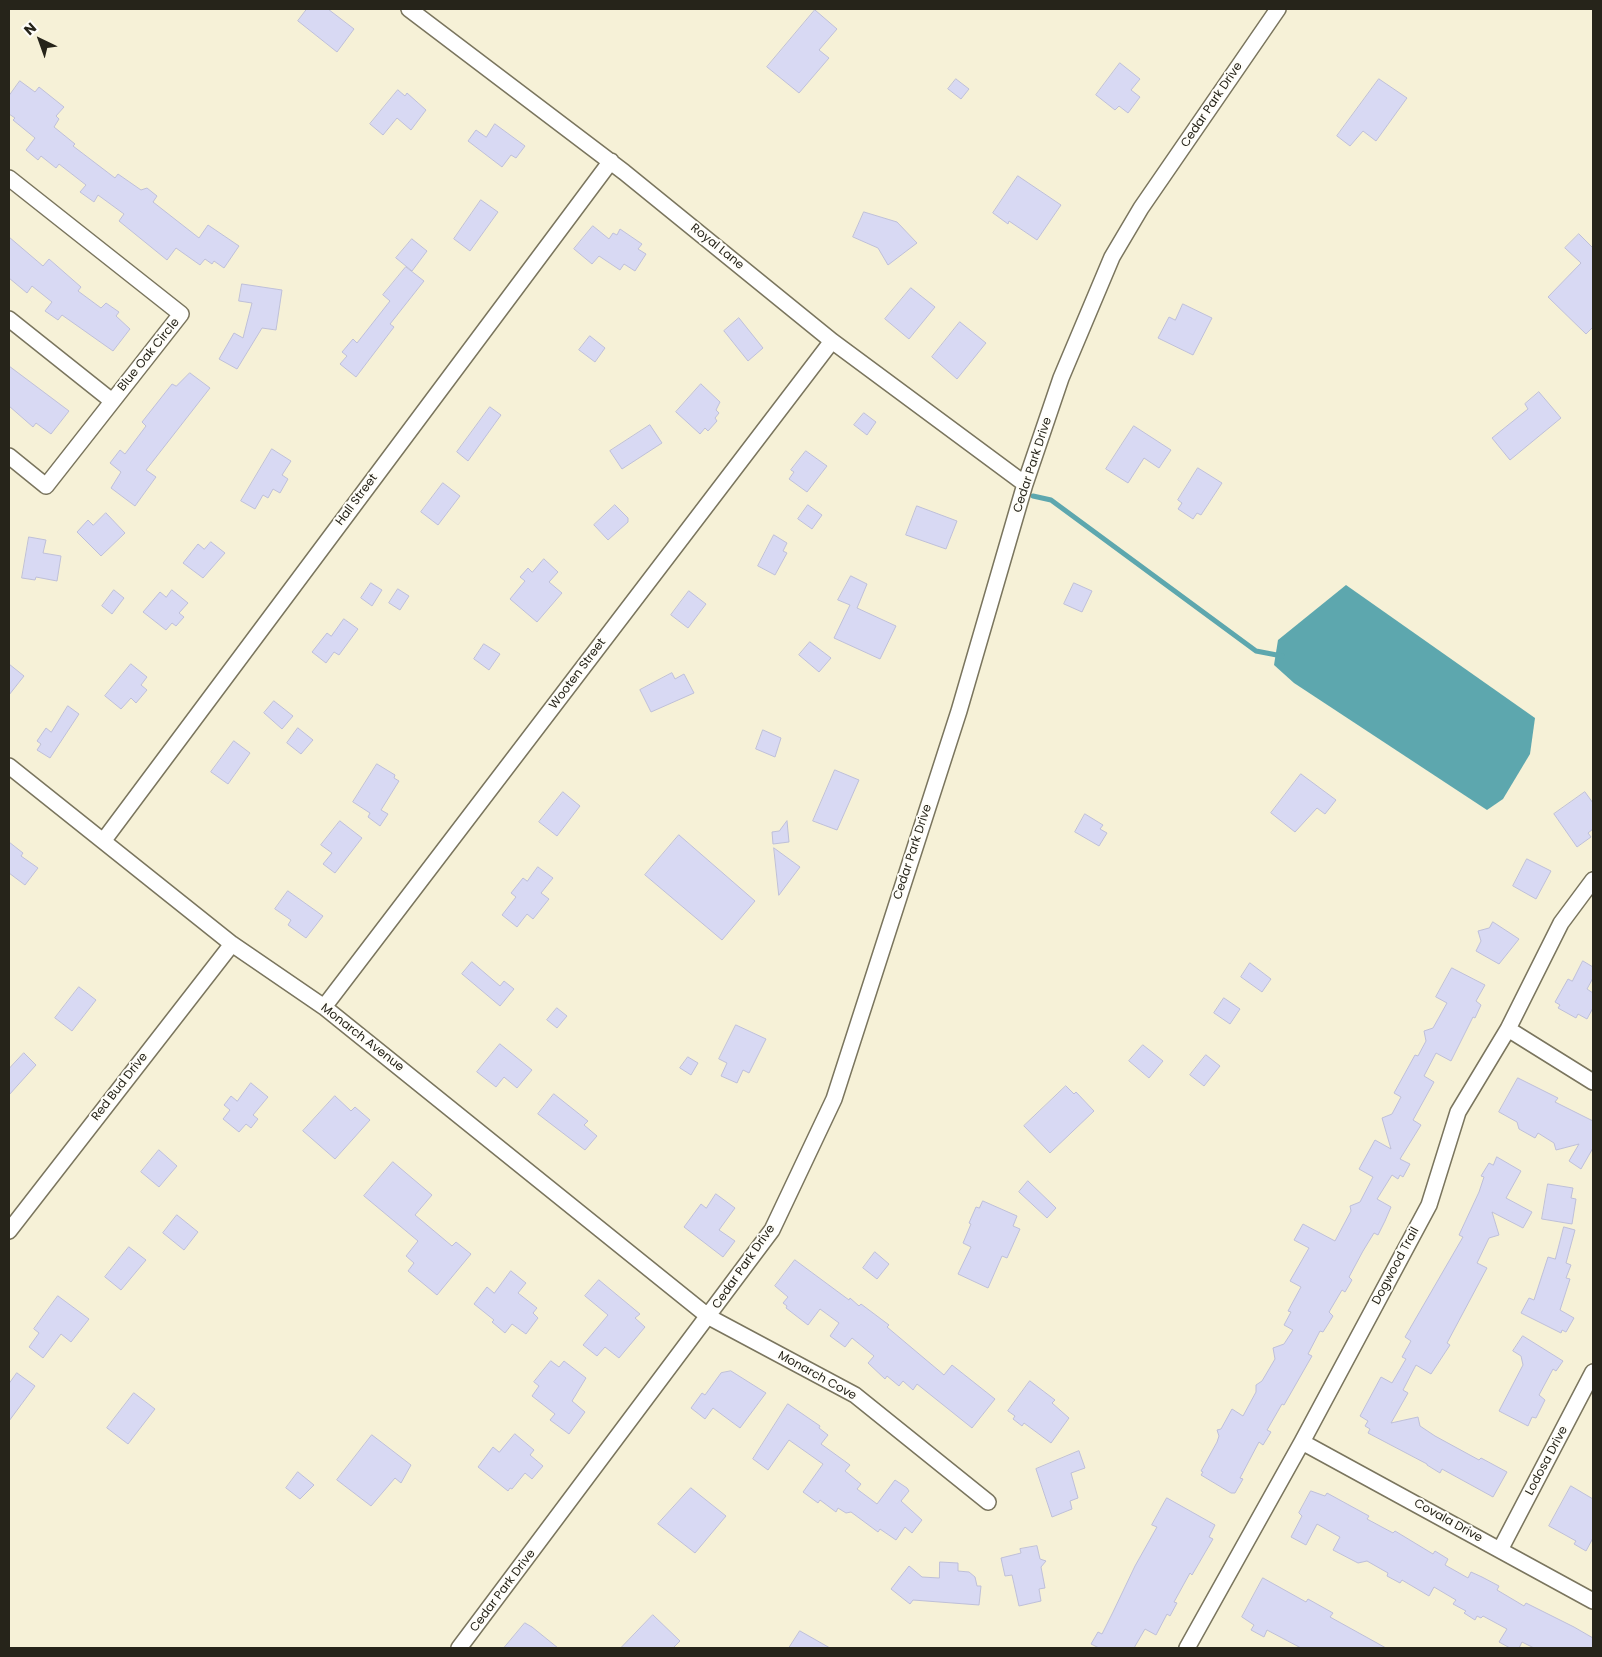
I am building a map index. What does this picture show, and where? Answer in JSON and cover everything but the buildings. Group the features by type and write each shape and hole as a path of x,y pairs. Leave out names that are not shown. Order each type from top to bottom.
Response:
{"street":[{"name":"Royal Lane","path":"409,9 610,161 832,341 1025,484"},
{"name":"Cedar Park Drive","path":"459,1648 709,1317 772,1230 834,1099 959,711 1025,484 1061,378 1112,258 1141,208 1278,9"},
{"name":"Hall Street","path":"104,840 610,161"},
{"name":"Blue Oak Circle","path":"9,178 182,314 46,486 9,456"},
{"path":"9,318 112,401"},
{"name":"Wooten Street","path":"324,1007 832,341"},
{"name":"Monarch Avenue","path":"9,766 232,944 324,1007 709,1317"},
{"name":"Dogwood Trail","path":"1193,1646 1429,1205 1458,1112 1508,1029 1560,923 1593,880"},
{"name":"Red Bud Drive","path":"9,1231 232,944"},
{"path":"1508,1029 1593,1082"},
{"name":"Monarch Cove","path":"709,1317 855,1396 988,1502"},
{"name":"Lodosa Drive","path":"1500,1550 1593,1372"},
{"name":"Covala Drive","path":"1302,1442 1593,1601"}],"water":[{"path":"1346,585 1535,718 1530,754 1503,799 1487,810 1294,683 1274,665 1278,640"}],"waterway":[{"path":"1033,496 1051,500 1256,651 1282,656"}]}
